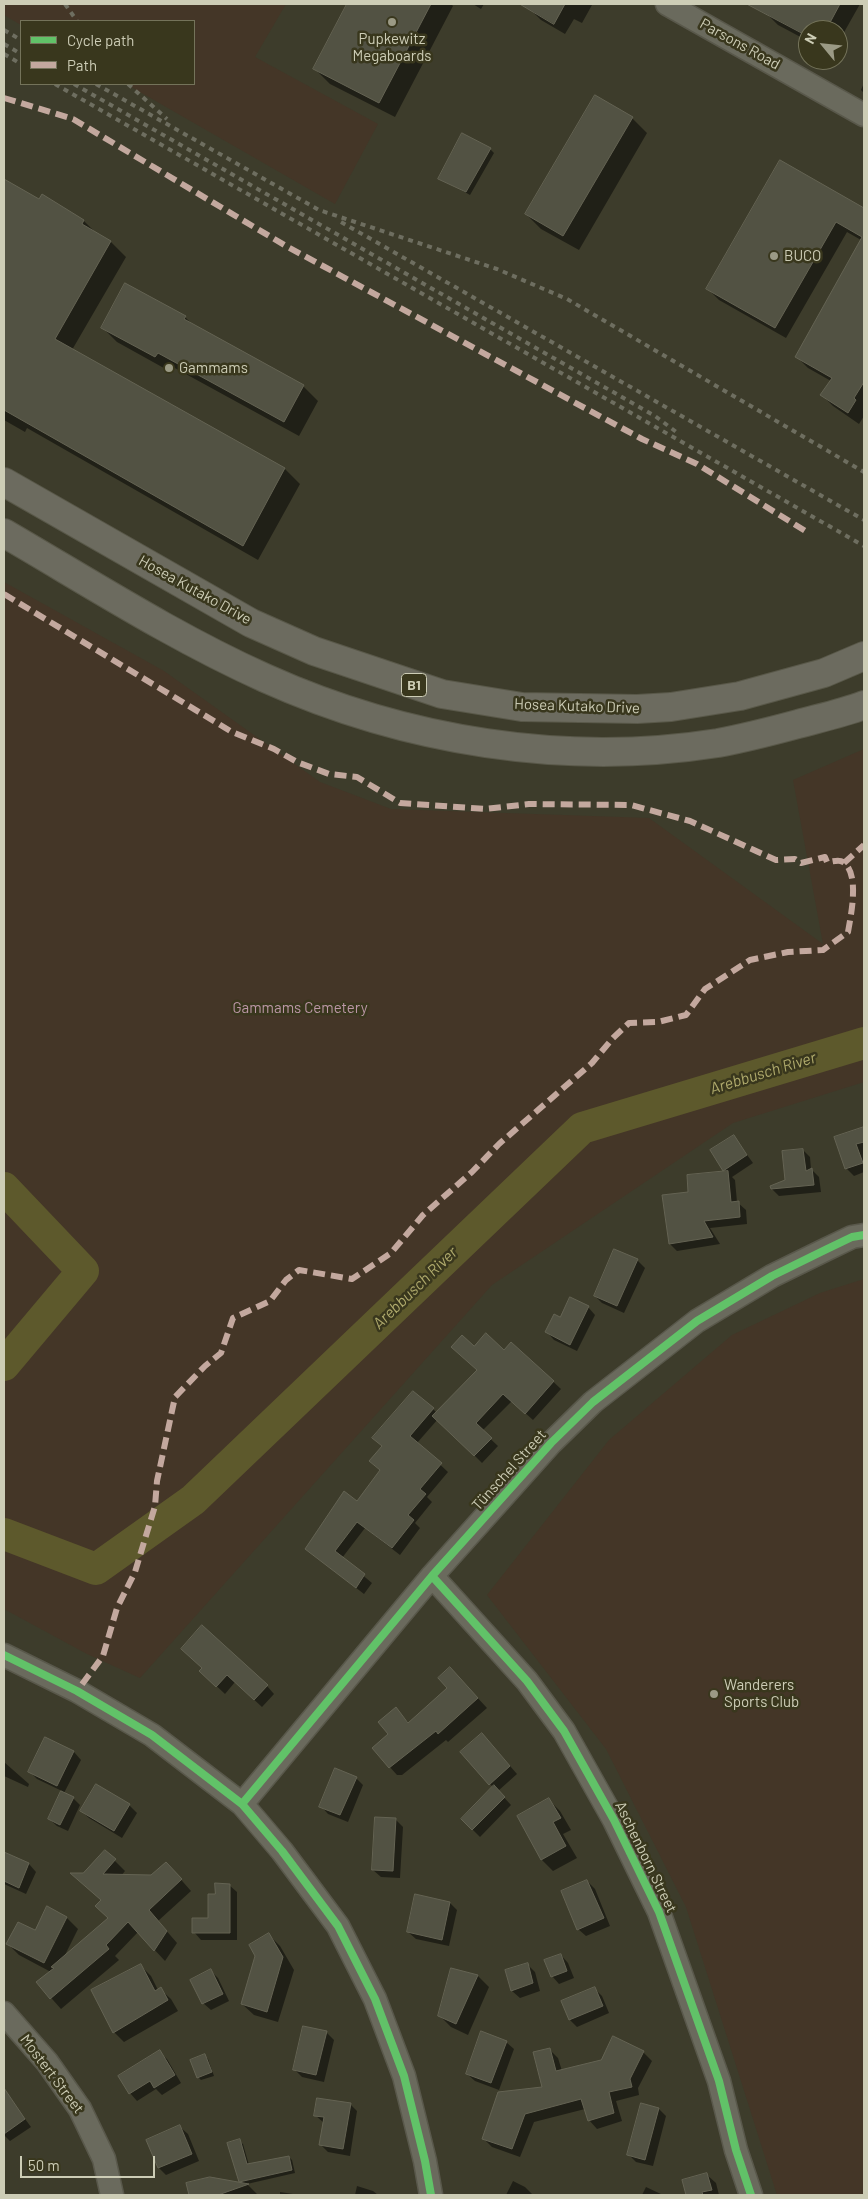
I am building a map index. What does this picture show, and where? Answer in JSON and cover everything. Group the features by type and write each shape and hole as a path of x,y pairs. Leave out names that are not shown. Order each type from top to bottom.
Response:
{"main road":[{"name":"Hosea Kutako Drive","path":"4,482 251,623 314,651 442,694 522,707 637,709 671,707 740,696 824,673 864,656"},
{"path":"4,533 195,642 267,679 371,718 460,740 516,747 574,750 627,751 684,747 743,738 864,705"}],"street":[{"name":"Parsons Road","path":"667,4 864,115"},
{"name":"Tünschel Street","path":"242,1804 432,1576 552,1443 593,1402 697,1321 736,1297 827,1249 864,1235"},
{"name":"Aschenborn Street","path":"432,1576 533,1688 564,1731 614,1820 659,1912 719,2081 736,2150 751,2195"},
{"path":"4,1655 77,1691 152,1735 242,1804 282,1851 338,1926 375,1999 404,2076 425,2161 431,2195"},
{"name":"Mostert Street","path":"4,2013 47,2062 80,2109 104,2159 112,2195"}],"green space":[{"path":"4,4 286,4 255,57 378,124 335,204 128,85 195,85 195,20 20,20 20,24 4,15"},
{"name":"Gammams Cemetery","path":"4,582 164,671 320,782 391,809 649,818 823,944 793,780 864,749 864,1082 733,1123 492,1285 140,1678 87,1654 4,1609"},
{"name":"Wanderers Sports Club","path":"864,1279 864,2195 777,2195 686,1907 606,1749 487,1595 609,1440 732,1335 820,1293"}],"building":[{"path":"347,4 431,4 379,103 313,69"},
{"path":"520,4 565,4 554,24"},
{"path":"747,4 840,4 831,20 798,20 798,31"},
{"path":"595,95 633,117 563,236 525,214"},
{"path":"462,133 491,148 466,192 438,179"},
{"path":"780,160 864,208 864,382 854,398 856,400 848,413 820,395 832,378 795,357 862,237 836,222 775,328 706,289"},
{"path":"4,179 39,199 42,194 84,220 82,224 111,241 55,339 285,468 243,546 4,410"},
{"path":"125,283 186,316 184,319 304,385 284,422 158,353 155,357 101,328"},
{"path":"864,1127 864,1142 856,1144 863,1163 845,1169 834,1137"},
{"path":"734,1135 747,1155 723,1171 710,1150"},
{"path":"803,1149 806,1171 812,1168 814,1185 771,1189 770,1186 785,1180 782,1151"},
{"path":"728,1171 731,1202 739,1201 740,1217 704,1221 713,1237 669,1244 662,1195 688,1192 687,1175"},
{"path":"614,1249 638,1259 617,1306 594,1296"},
{"path":"570,1297 589,1306 570,1345 545,1332 554,1314 560,1317"},
{"path":"486,1333 504,1350 511,1342 554,1381 525,1414 503,1394 476,1423 492,1438 474,1456 432,1416 477,1370 451,1347 462,1335 474,1346"},
{"path":"413,1391 434,1408 410,1436 442,1463 420,1489 426,1494 408,1515 414,1520 392,1548 357,1522 335,1551 365,1574 356,1588 305,1549 344,1491 357,1501 380,1470 369,1461 382,1446 372,1438"},
{"path":"202,1625 268,1685 254,1700 227,1675 216,1687 199,1671 202,1668 181,1649"},
{"path":"450,1667 478,1698 438,1734 436,1731 389,1768 372,1748 388,1734 378,1722 396,1707 408,1723 447,1688 438,1678"},
{"path":"482,1733 510,1766 489,1785 460,1752"},
{"path":"45,1737 74,1751 57,1786 28,1772"},
{"path":"335,1768 357,1777 340,1815 319,1807"},
{"path":"96,1784 130,1804 114,1831 80,1811"},
{"path":"494,1785 505,1797 472,1830 461,1819"},
{"path":"61,1791 74,1797 60,1825 48,1819"},
{"path":"549,1798 561,1818 553,1822 566,1846 541,1860 517,1816"},
{"path":"375,1817 396,1818 393,1871 372,1870"},
{"path":"105,1850 116,1859 103,1874 151,1875 166,1862 182,1879 149,1910 167,1931 154,1951 128,1922 106,1945 109,1949 50,1999 36,1982 108,1918 95,1906 101,1900 70,1873 83,1873"},
{"path":"4,1852 29,1863 19,1888 4,1881"},
{"path":"587,1880 604,1918 577,1930 561,1891"},
{"path":"215,1883 230,1884 230,1933 192,1933 192,1918 208,1918 208,1894 215,1894"},
{"path":"415,1894 450,1902 442,1940 407,1932"},
{"path":"47,1906 67,1917 44,1963 6,1944 18,1922 35,1930"},
{"path":"269,1933 283,1957 267,2012 241,2004 255,1956 249,1945"},
{"path":"561,1954 567,1971 551,1977 544,1960"},
{"path":"528,1963 533,1983 511,1991 505,1970"},
{"path":"141,1964 155,1991 161,1987 168,2000 113,2033 91,1990"},
{"path":"451,1968 478,1975 456,2024 438,2016"},
{"path":"211,1969 223,1994 202,2004 190,1980"},
{"path":"595,1987 603,2006 569,2020 561,2001"},
{"path":"303,2026 327,2031 316,2075 293,2070"},
{"path":"481,2031 507,2041 491,2083 466,2074"},
{"path":"613,2036 644,2051 630,2079 632,2087 609,2092 614,2113 588,2121 581,2099 525,2114 512,2149 482,2139 498,2092 542,2087 533,2052 550,2048 556,2071 601,2060"},
{"path":"160,2050 175,2075 154,2088 150,2081 129,2094 118,2076"},
{"path":"205,2054 212,2072 197,2078 190,2060"},
{"path":"4,2088 25,2119 4,2134"},
{"path":"317,2098 351,2103 343,2149 319,2145 324,2117 314,2116"},
{"path":"641,2103 659,2108 645,2160 627,2155"},
{"path":"180,2125 192,2154 158,2168 146,2140"},
{"path":"240,2139 247,2164 289,2156 292,2170 239,2182 227,2143"},
{"path":"707,2173 712,2190 702,2192 703,2195 686,2195 682,2180"},
{"path":"210,2177 249,2184 218,2195 189,2195 186,2183"}],"waterway":[{"name":"Arebbusch River","path":"4,1534 96,1569 193,1500 582,1128 864,1043"},
{"name":"Arebbusch River","path":"4,1188 83,1271 4,1365"}],"railway":[{"path":"65,4 76,20"},
{"path":"4,30 20,39"},
{"path":"4,44 20,53"},
{"path":"4,54 20,63"},
{"path":"57,85 864,546"},
{"path":"76,85 655,416 679,434"},
{"path":"98,85 319,210 497,269 567,299 864,472"},
{"path":"129,85 167,119"},
{"path":"341,222 864,520"}],"marked path":[{"path":"4,98 73,119 286,246 642,439 697,464 807,532"},
{"path":"4,594 232,732 274,749 297,762 329,774 357,777 400,803 485,809 529,804 631,805 690,821 776,860 795,859 801,863 825,857 827,862 841,861 848,867 853,884 848,932 823,950 788,952 750,960 705,989 686,1015 658,1022 629,1023 613,1038 592,1063 499,1144 472,1172 423,1215 391,1253 352,1279 299,1270 286,1280 270,1301 233,1318 221,1353 205,1366 175,1397 157,1481 155,1506 135,1572 117,1608 103,1656 77,1691"},
{"path":"844,863 864,845"}],"cycle path":[{"path":"242,1804 432,1576 551,1443 593,1402 697,1321 772,1276 852,1237 864,1235"},
{"path":"432,1576 527,1681 564,1731 614,1820 659,1912 719,2081 736,2150 751,2195"},
{"path":"4,1655 77,1691 152,1735 242,1804 282,1851 338,1926 375,1999 404,2076 425,2161 431,2195"}],"place":[{"name":"Pupkewitz Megaboards","path":"392,22"},
{"name":"BUCO","path":"774,256"},
{"name":"Gammams","path":"169,368"},
{"name":"Wanderers Sports Club","path":"714,1694"}]}
